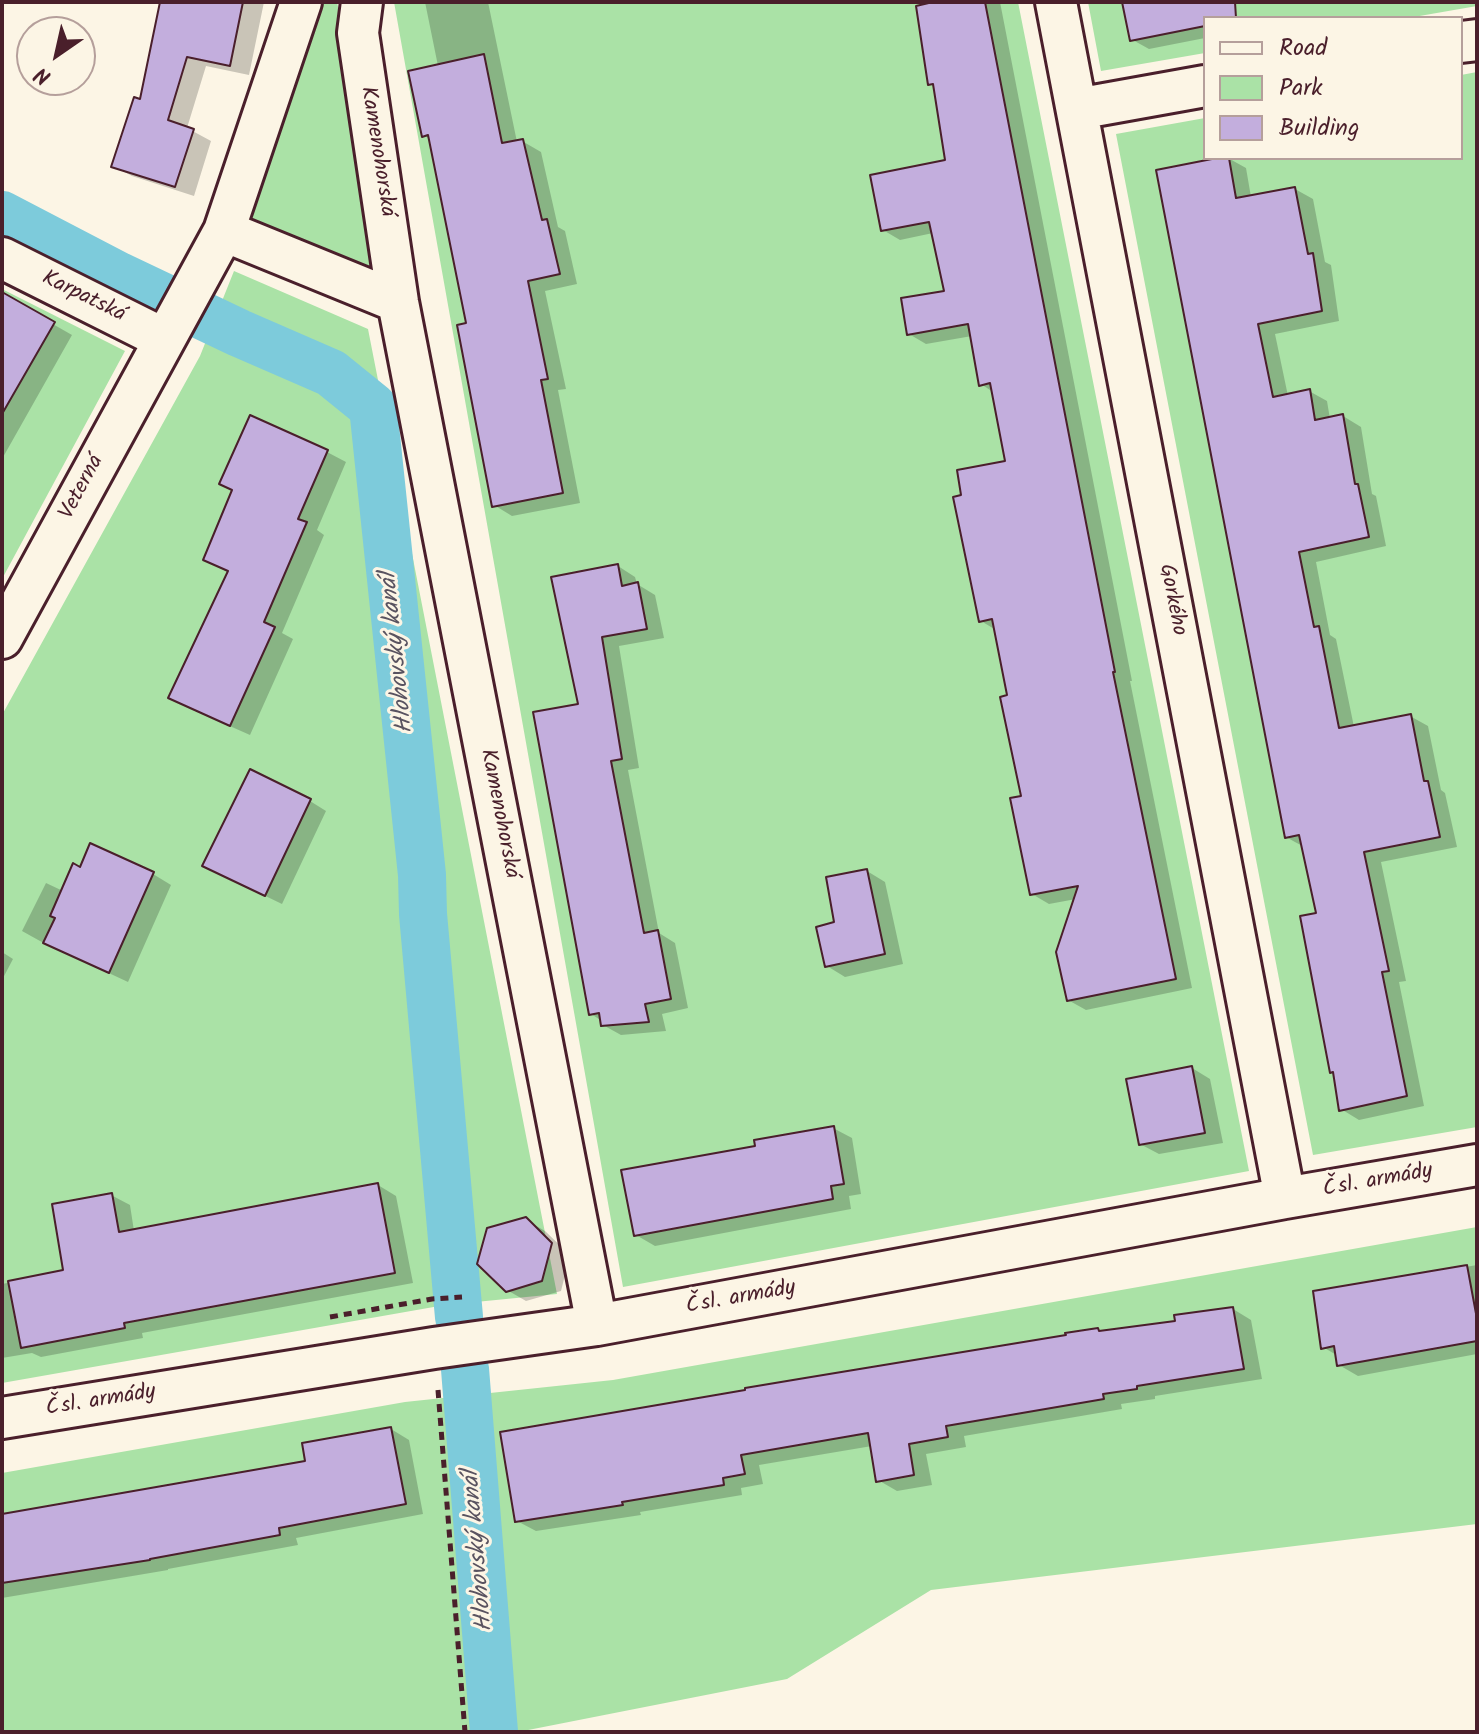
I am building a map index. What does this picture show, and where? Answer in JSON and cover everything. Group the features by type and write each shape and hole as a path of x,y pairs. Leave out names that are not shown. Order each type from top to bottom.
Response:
{"street":[{"path":"164,339 224,231 301,2"},
{"name":"Kamenohorská","path":"362,2 358,33 398,302 597,1325"},
{"name":"Gorkého","path":"1056,2 1285,1198"},
{"path":"1077,109 1203,86"},
{"path":"224,231 398,302"},
{"name":"Karpatská","path":"2,258 164,339"},
{"name":"Veterná","path":"2,638 164,339"},
{"name":"Čsl. armády","path":"2,1418 434,1348 597,1325 1477,1165"}],"path":[{"path":"432,1299 475,1296"},
{"path":"434,1348 465,1732"}],"green space":[{"path":"301,2 337,2 398,302 224,231"},
{"path":"394,2 1018,2 1249,1171 623,1287"},
{"path":"1088,2 1477,2 1477,6 1420,16 1203,16 1203,53 1101,71"},
{"path":"1477,72 1477,1127 1313,1155 1116,134 1203,118 1203,160 1463,160 1463,75"},
{"path":"234,271 368,329 557,1294 445,1305 2,1383 2,715 200,356"},
{"path":"2,289 125,351 2,579"},
{"path":"1477,1227 1477,1524 931,1590 787,1679 518,1732 2,1732 2,1473 405,1402 613,1380"}],"building":[{"path":"160,2 243,2 230,66 187,57 168,120 194,129 175,187 111,167 134,97 140,99"},
{"path":"933,2 985,2 1113,672 1176,979 1067,1001 1056,952 1078,886 1030,895 1010,798 1021,796 1000,697 1007,695 992,619 979,622 953,497 961,495 957,470 1005,461 990,383 979,386 968,324 907,335 901,298 944,291 929,222 881,231 870,175 945,160 933,84 928,85 916,6"},
{"path":"1122,2 1235,2 1236,16 1203,16 1203,26 1130,41"},
{"path":"484,54 502,143 523,139 542,220 547,219 560,274 528,281 548,379 541,380 563,493 492,507 457,325 466,323 428,135 422,137 408,71"},
{"path":"1207,160 1229,160 1236,198 1295,187 1308,254 1313,253 1322,311 1258,324 1273,397 1310,389 1315,420 1343,414 1355,484 1358,484 1369,537 1299,552 1314,627 1319,626 1339,728 1411,714 1424,781 1428,781 1440,837 1364,852 1389,971 1382,972 1407,1096 1339,1111 1300,916 1316,913 1299,835 1285,838 1156,170"},
{"path":"2,292 55,322 2,414"},
{"path":"250,415 328,450 298,519 307,522 264,622 275,627 230,726 168,698 228,571 203,560 232,490 219,484"},
{"path":"618,564 622,586 638,582 647,629 602,637 622,759 611,761 644,933 658,930 671,999 645,1004 649,1022 601,1026 599,1013 589,1015 533,712 578,704 551,577"},
{"path":"250,769 311,799 265,896 202,866"},
{"path":"90,843 154,872 109,973 43,943 55,918 50,916 73,863 80,867"},
{"path":"867,869 885,954 825,967 816,927 834,922 826,877"},
{"path":"1192,1066 1205,1133 1139,1145 1126,1079"},
{"path":"834,1126 844,1184 831,1186 833,1199 634,1236 621,1170 755,1146 754,1140"},
{"path":"378,1183 395,1273 124,1323 125,1328 21,1348 8,1281 63,1270 52,1204 112,1193 119,1232"},
{"path":"526,1217 552,1243 542,1281 506,1292 477,1264 487,1228"},
{"path":"1467,1265 1477,1319 1477,1341 1337,1366 1334,1346 1321,1349 1313,1291"},
{"path":"1233,1307 1244,1369 1137,1386 1137,1389 1103,1394 1104,1399 946,1426 948,1437 909,1444 914,1475 876,1482 868,1433 741,1455 745,1474 723,1478 724,1485 515,1522 500,1432 1065,1333 1175,1321 1174,1315"},
{"path":"391,1427 406,1504 279,1528 280,1535 150,1560 2,1583 2,1514 305,1461 302,1443"}],"waterway":[{"name":"Hlohovský kanál","path":"2,215 119,276 331,373 373,407 422,875 459,1317"},
{"name":"Hlohovský kanál","path":"465,1369 494,1732"}]}
